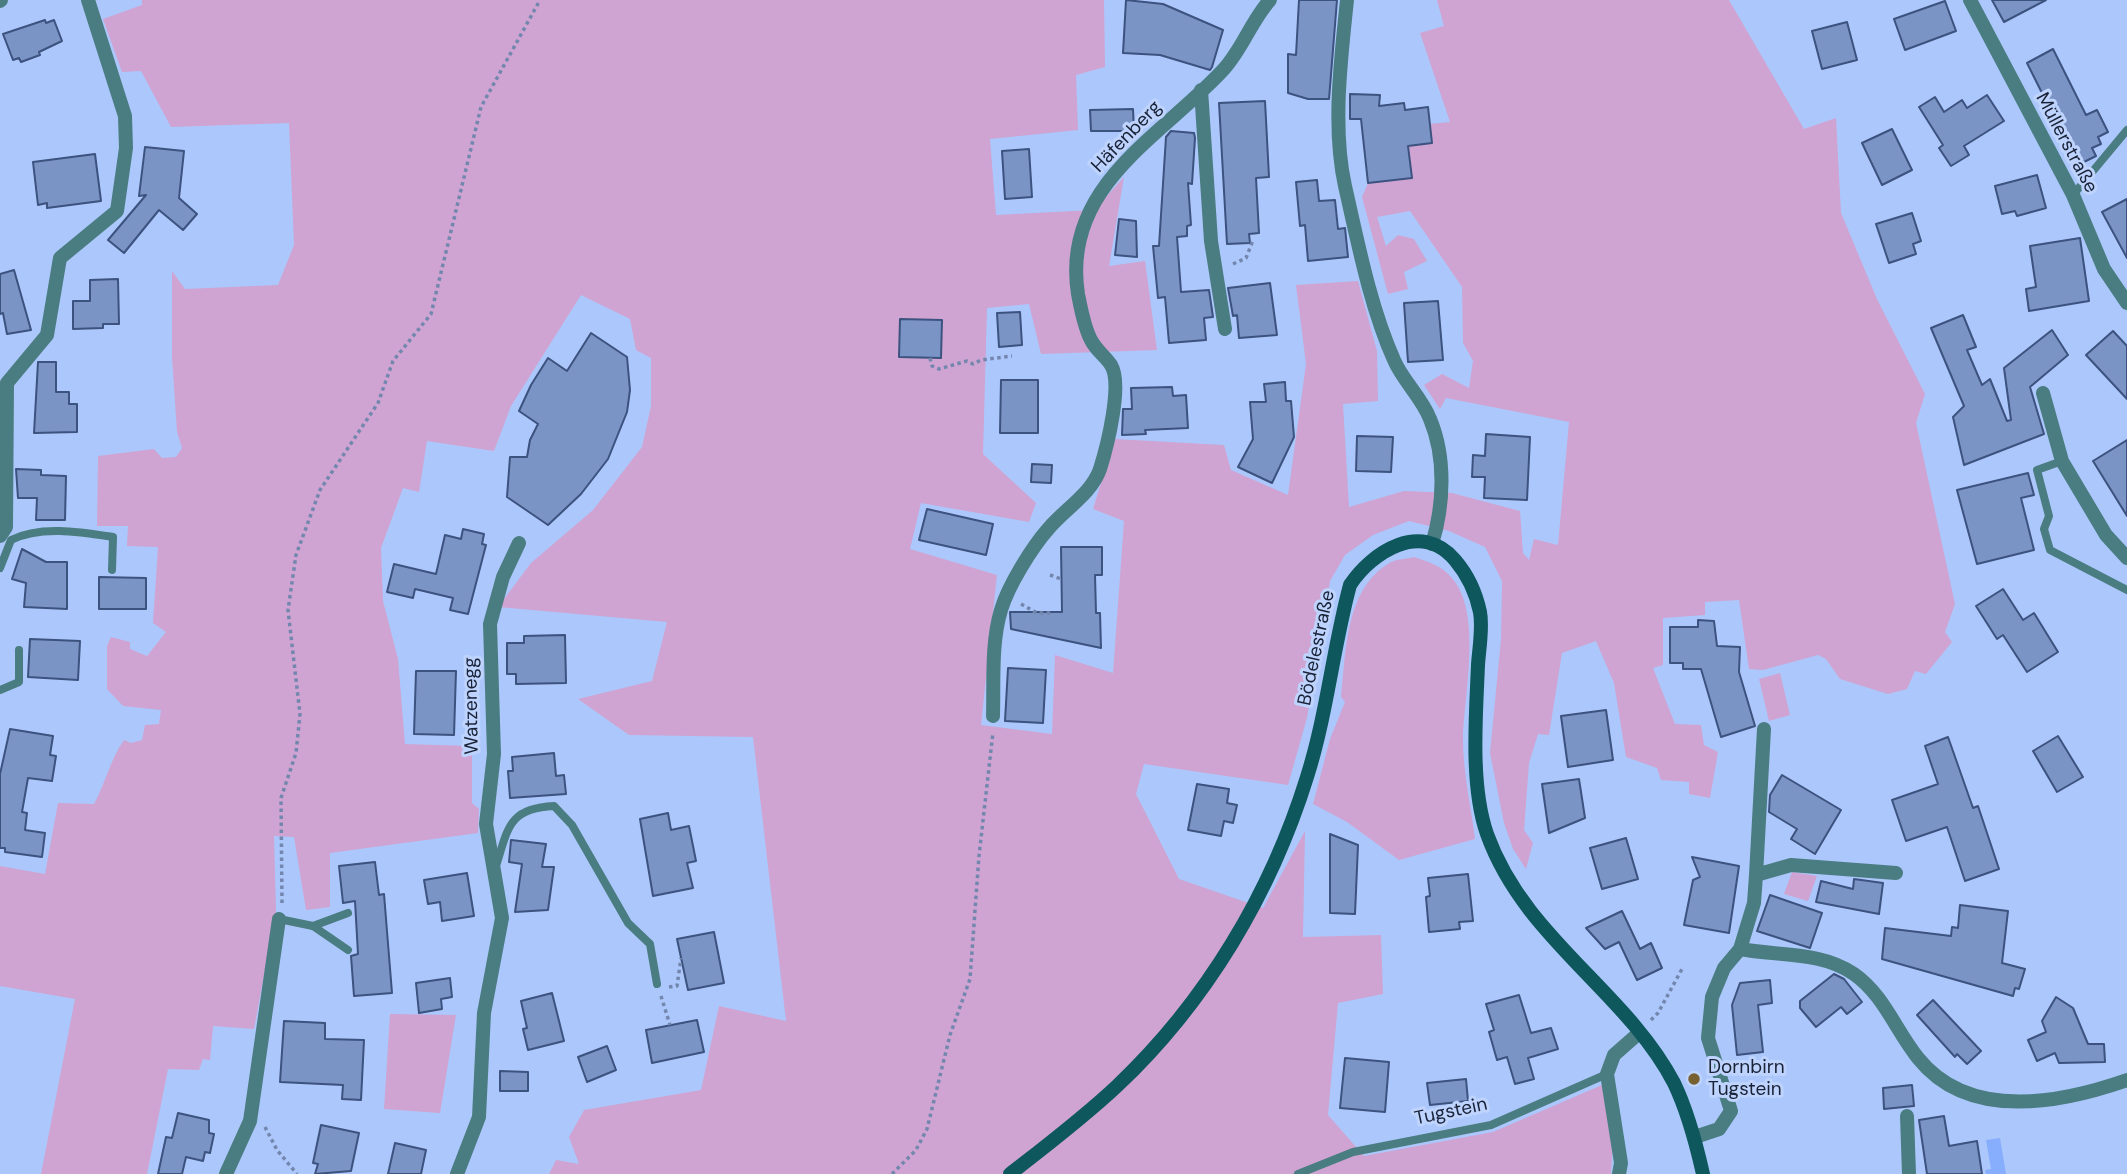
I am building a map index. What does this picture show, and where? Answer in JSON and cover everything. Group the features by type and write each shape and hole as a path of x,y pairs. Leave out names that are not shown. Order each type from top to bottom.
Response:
{"main road":[{"name":"Bödelestraße","path":"1010,1174 1091,1110 1143,1060 1191,1004 1237,936 1276,862 1308,775 1350,585 1362,566 1380,551 1402,543 1432,544"},
{"path":"1432,544 1453,558 1469,580 1480,614 1476,769 1487,833 1520,898 1550,938 1643,1029 1673,1083 1695,1137 1703,1174"}],"street":[{"path":"0,536 5,527 7,383 47,335 60,258 117,211 126,148 125,116 88,0"},
{"name":"Häfenberg","path":"993,716 994,662 1001,610 1047,530 1088,490 1099,472 1109,430 1115,388 1112,366 1091,339 1078,293 1076,268 1086,217 1118,169 1235,55 1258,13 1270,0"},
{"path":"1347,0 1340,66 1342,173 1378,315 1394,361 1431,419 1440,465 1441,512 1432,544"},
{"name":"Müllerstraße","path":"1970,0 2073,195 2104,269 2127,303"},
{"path":"1201,90 1210,241 1225,329"},
{"path":"2043,393 2062,461 2106,536 2124,550"},
{"name":"Watzenegg","path":"457,1174 479,1117 484,1013 502,918 486,824 494,754 490,624 503,578 519,543"},
{"path":"1695,1137 1719,1129 1731,1111 1708,1038 1712,997 1724,968 1740,949 1754,903 1764,729"},
{"path":"1756,875 1791,865 1896,873"},
{"path":"226,1174 250,1121 279,919"},
{"path":"1740,949 1765,954 1796,954 1850,971 1894,1017 1916,1056 1932,1074 1992,1101 2048,1101 2127,1080"},
{"path":"1619,1174 1621,1163 1607,1074 1614,1055 1643,1029"},
{"path":"1907,1116 1909,1174"}],"lane":[{"path":"2073,195 2127,130"},
{"path":"2062,461 2037,470 2049,516 2044,529 2050,550 2127,590"},
{"path":"0,568 11,540 27,532 87,533 113,537 112,570"},
{"path":"0,690 19,682 19,650"},
{"name":"Watzenegg","path":"495,872 509,825 520,812 554,806 572,825 628,923 650,943 657,984"},
{"path":"313,926 348,913"},
{"path":"279,919 313,926 348,950"},
{"name":"Tugstein","path":"1298,1174 1353,1152 1492,1125 1607,1074"}],"path":[{"path":"279,919 284,894 281,798 296,753 300,714 288,610 296,555 320,490 378,403 393,361 431,314 481,107 511,47 540,0"},
{"path":"1231,261 1235,265 1246,258 1253,240"},
{"path":"930,358 932,366 939,369 967,360 973,364 981,360 1012,356"},
{"path":"1050,575 1061,579"},
{"path":"1021,604 1037,613 1050,613"},
{"path":"892,1174 916,1150 927,1129 934,1091 970,979 993,716"},
{"path":"677,986 681,958"},
{"path":"1643,1029 1658,1013 1682,969"},
{"path":"657,984 667,1007 670,1025"},
{"path":"266,1127 277,1150 297,1174"}],"shaded area":[{"path":"142,0 1104,0 1105,67 1076,75 1078,130 990,139 996,215 1094,210 1124,177 1109,266 1145,261 1157,350 1041,354 1029,304 987,308 983,454 1036,503 1029,522 921,503 910,549 997,575 981,725 1052,734 1055,655 1113,673 1124,521 1093,509 1114,439 1224,445 1231,470 1288,495 1306,364 1296,285 1358,281 1377,351 1378,401 1343,404 1349,507 1404,491 1452,493 1520,511 1523,553 1529,560 1534,539 1558,545 1569,422 1446,398 1440,409 1424,385 1442,374 1469,388 1473,361 1463,343 1462,287 1410,211 1377,217 1386,246 1398,235 1414,239 1427,261 1404,272 1408,289 1388,294 1362,197 1368,183 1412,178 1408,146 1431,143 1429,124 1450,122 1420,33 1444,26 1437,0 1729,0 1804,129 1836,118 1841,213 1877,299 1925,394 1916,423 1955,604 1945,632 1952,642 1926,674 1915,671 1907,689 1888,694 1840,679 1826,659 1818,655 1763,670 1749,669 1739,600 1705,602 1705,615 1663,618 1663,665 1653,668 1675,724 1701,725 1704,745 1718,752 1710,798 1689,794 1689,782 1661,780 1657,768 1626,757 1614,683 1596,641 1562,653 1549,735 1538,734 1529,763 1524,830 1533,843 1526,869 1513,849 1504,823 1490,753 1501,639 1502,581 1485,547 1449,531 1409,521 1373,535 1345,555 1330,581 1307,718 1288,785 1144,764 1136,794 1179,879 1263,908 1305,831 1303,937 1381,935 1383,994 1338,1003 1328,1115 1364,1156 1493,1132 1602,1085 1613,1140 1611,1174 549,1174 556,1160 579,1164 569,1137 584,1110 701,1090 719,1006 786,1021 753,737 629,735 578,699 652,681 667,622 498,607 531,563 593,510 642,447 651,406 651,358 636,350 630,319 581,295 511,406 494,451 427,441 419,492 403,488 381,548 383,601 398,659 405,744 472,746 472,803 479,809 478,833 330,853 330,907 306,910 294,837 274,836 276,911 254,1029 213,1026 210,1060 203,1059 199,1070 168,1069 147,1174 41,1174 75,999 0,986 0,866 45,874 58,803 94,804 124,740 131,743 142,740 145,725 159,724 161,710 123,706 107,689 107,646 111,637 130,642 130,649 147,656 166,632 153,623 158,547 127,546 128,526 97,526 98,456 154,449 162,458 176,457 182,448 177,432 172,357 172,271 185,289 278,285 294,245 289,123 171,127 141,71 122,72 103,19 142,5"},
{"path":"1414,557 1434,564 1451,577 1461,592 1467,610 1469,654 1463,752 1475,839 1399,860 1347,822 1313,804 1330,739 1345,702 1341,697 1344,661 1356,606 1374,575 1391,562"},
{"path":"1780,673 1790,715 1769,721 1759,679"},
{"path":"1792,872 1817,876 1808,901 1784,894"},
{"path":"390,1014 456,1015 440,1113 384,1109"}],"water":[{"path":"2000,1138 2006,1174 1986,1174 1985,1170 1991,1169 1986,1140"}],"building":[{"path":"1126,0 1163,4 1223,30 1210,70 1160,55 1123,53"},
{"path":"1299,0 1337,0 1329,99 1308,99 1288,93 1288,54 1296,55"},
{"path":"1992,0 2046,0 2004,22"},
{"path":"1945,1 1956,31 1905,50 1894,19"},
{"path":"45,20 46,23 54,20 62,41 39,52 40,55 21,62 19,58 13,60 3,34"},
{"path":"1847,22 1857,60 1822,69 1812,31"},
{"path":"2053,49 2086,115 2097,110 2108,132 2098,137 2101,144 2092,148 2096,156 2078,165 2027,63"},
{"path":"1350,94 1380,95 1379,106 1404,103 1405,110 1428,107 1432,143 1408,146 1412,178 1368,183 1361,119 1350,119"},
{"path":"1987,95 2004,121 1964,146 1969,155 1951,166 1939,148 1943,145 1919,107 1935,97 1944,112 1962,100 1967,108"},
{"path":"1265,101 1269,177 1256,178 1259,233 1249,234 1250,243 1227,244 1219,103"},
{"path":"1133,109 1134,131 1091,131 1090,110"},
{"path":"1892,129 1912,170 1882,185 1862,143"},
{"path":"1171,131 1194,133 1195,138 1192,184 1188,183 1191,225 1187,226 1187,236 1177,237 1181,292 1209,290 1213,317 1204,318 1206,340 1169,343 1165,297 1158,298 1153,246 1159,246 1166,137"},
{"path":"145,147 184,151 179,198 197,214 183,230 159,210 124,253 108,240 146,195 139,196"},
{"path":"1029,149 1032,197 1005,199 1002,151"},
{"path":"95,154 101,201 47,208 47,203 38,205 33,162"},
{"path":"2037,175 2046,208 2017,216 2015,211 2002,214 1995,186"},
{"path":"1317,180 1319,201 1335,200 1338,229 1345,228 1348,257 1308,261 1305,225 1300,226 1296,182"},
{"path":"2127,199 2127,258 2102,212"},
{"path":"1912,213 1921,241 1913,244 1916,254 1889,263 1876,224"},
{"path":"1119,219 1136,221 1137,257 1115,255"},
{"path":"2080,238 2089,301 2029,311 2026,289 2036,287 2030,246"},
{"path":"14,270 31,330 7,334 3,313 0,314 0,274"},
{"path":"118,279 119,324 103,324 103,328 73,329 73,301 90,301 90,280"},
{"path":"1270,283 1277,335 1239,338 1237,315 1233,316 1228,288"},
{"path":"1438,301 1443,360 1408,362 1404,303"},
{"path":"1020,312 1022,345 999,347 997,313"},
{"path":"1963,315 1976,347 1967,350 1982,385 1990,379 2007,421 2011,420 2004,368 2052,330 2068,355 2030,387 2044,434 1964,465 1953,417 1964,406 1931,328"},
{"path":"900,319 942,320 941,358 899,357"},
{"path":"2113,331 2127,346 2127,399 2086,355"},
{"path":"591,333 627,357 630,390 627,412 608,459 581,494 548,525 507,497 510,457 527,457 530,440 538,424 519,411 548,358 567,371"},
{"path":"38,362 56,362 56,392 69,392 69,404 77,404 77,432 34,433"},
{"path":"1001,380 1038,380 1038,433 1000,433"},
{"path":"1285,382 1286,401 1291,401 1294,437 1272,483 1238,467 1253,439 1250,402 1266,402 1264,384"},
{"path":"1172,387 1173,396 1186,395 1188,428 1145,430 1146,434 1122,435 1123,409 1132,409 1131,388"},
{"path":"1486,434 1530,437 1527,500 1484,498 1485,477 1472,477 1473,455 1485,456"},
{"path":"1357,436 1393,437 1391,472 1356,471"},
{"path":"2127,440 2127,516 2093,461"},
{"path":"1032,464 1052,465 1051,483 1031,482"},
{"path":"16,469 41,470 41,475 66,476 65,520 36,520 37,498 18,498"},
{"path":"2028,473 2034,495 2021,498 2034,550 1977,564 1957,490"},
{"path":"927,509 993,524 986,555 919,540"},
{"path":"463,529 484,534 482,544 486,545 468,614 450,610 453,598 415,589 413,598 387,592 394,564 436,574 445,535 461,539"},
{"path":"1061,547 1102,547 1102,575 1095,575 1096,613 1100,613 1101,648 1011,629 1010,612 1062,612"},
{"path":"22,549 46,562 67,562 67,609 24,607 26,583 12,579"},
{"path":"99,577 146,578 146,609 99,609"},
{"path":"2003,589 2023,620 2034,613 2058,652 2027,672 2003,635 1997,639 1976,606"},
{"path":"1698,620 1714,621 1717,646 1740,647 1739,672 1755,726 1721,737 1701,669 1683,669 1683,663 1670,663 1670,627 1698,627"},
{"path":"565,635 566,683 516,684 516,674 507,674 507,643 524,643 524,636"},
{"path":"30,639 80,641 78,680 28,677"},
{"path":"1008,668 1046,670 1043,723 1005,721"},
{"path":"416,671 456,671 454,735 414,734"},
{"path":"1606,710 1613,760 1568,767 1561,716"},
{"path":"10,729 53,736 50,755 56,756 52,781 28,778 22,812 27,813 25,830 45,833 42,857 5,852 5,848 0,848 0,774"},
{"path":"2058,736 2083,777 2057,792 2033,751"},
{"path":"1948,737 1973,808 1978,806 1999,869 1965,881 1947,827 1906,841 1892,800 1938,784 1925,746"},
{"path":"554,753 556,776 564,775 566,794 510,798 508,771 513,771 512,757"},
{"path":"1782,775 1841,810 1815,854 1791,839 1797,829 1769,812 1770,795"},
{"path":"1579,779 1585,818 1549,833 1542,784"},
{"path":"1197,784 1229,789 1227,803 1237,805 1233,823 1224,821 1221,836 1188,830"},
{"path":"668,813 671,830 689,826 696,861 687,863 693,888 653,896 640,819"},
{"path":"1330,834 1358,845 1355,914 1330,913"},
{"path":"1626,838 1638,879 1602,889 1590,848"},
{"path":"511,840 546,844 542,867 554,867 548,910 515,912 522,864 509,862"},
{"path":"1692,857 1739,866 1729,933 1684,925 1693,880 1700,877"},
{"path":"375,862 379,895 384,894 392,993 354,996 351,956 358,954 355,901 343,903 339,866"},
{"path":"467,873 474,916 442,921 440,902 428,904 424,880"},
{"path":"1468,874 1473,921 1459,922 1460,929 1429,932 1426,897 1430,896 1428,878"},
{"path":"1854,879 1883,883 1879,914 1816,902 1821,881 1853,889"},
{"path":"1770,895 1822,913 1810,948 1757,931"},
{"path":"1960,905 2008,911 2002,963 2025,969 2019,989 2015,988 2013,996 1882,959 1885,928 1951,936 1952,927 1958,928"},
{"path":"1622,911 1640,949 1651,943 1662,968 1637,980 1619,942 1605,949 1586,928"},
{"path":"714,932 724,983 688,990 677,939"},
{"path":"1834,974 1844,979 1862,1002 1847,1014 1841,1007 1816,1027 1800,1008 1800,1001"},
{"path":"450,978 452,997 441,999 442,1009 419,1013 416,983"},
{"path":"1770,980 1772,1003 1758,1005 1763,1052 1737,1055 1732,1005 1740,983"},
{"path":"552,993 564,1041 528,1050 523,1029 527,1028 521,1001"},
{"path":"1519,995 1531,1033 1551,1028 1558,1049 1528,1058 1534,1079 1515,1084 1507,1057 1497,1060 1489,1032 1494,1030 1486,1004"},
{"path":"2056,997 2073,1008 2088,1044 2104,1044 2105,1062 2059,1063 2055,1053 2037,1061 2028,1040 2046,1032 2042,1021"},
{"path":"1933,1000 1981,1051 1967,1064 1957,1054 1955,1057 1917,1015"},
{"path":"697,1020 704,1052 652,1063 646,1030"},
{"path":"284,1021 325,1023 325,1039 364,1040 361,1100 342,1099 343,1085 280,1082"},
{"path":"607,1046 616,1070 587,1082 578,1057"},
{"path":"1345,1058 1389,1062 1385,1112 1340,1108"},
{"path":"500,1071 528,1072 528,1091 500,1091"},
{"path":"1466,1079 1468,1101 1430,1105 1427,1083"},
{"path":"1912,1085 1914,1106 1884,1109 1883,1088"},
{"path":"178,1113 209,1120 209,1133 214,1134 210,1153 205,1152 203,1161 186,1157 182,1174 158,1174 166,1137 172,1138"},
{"path":"1944,1116 1949,1146 1977,1141 1982,1174 1927,1174 1919,1120"},
{"path":"321,1125 359,1133 351,1171 315,1174 318,1164 313,1163"},
{"path":"395,1143 426,1150 421,1174 388,1174"}],"place":[{"name":"Dornbirn Tugstein","path":"1694,1079"}]}
